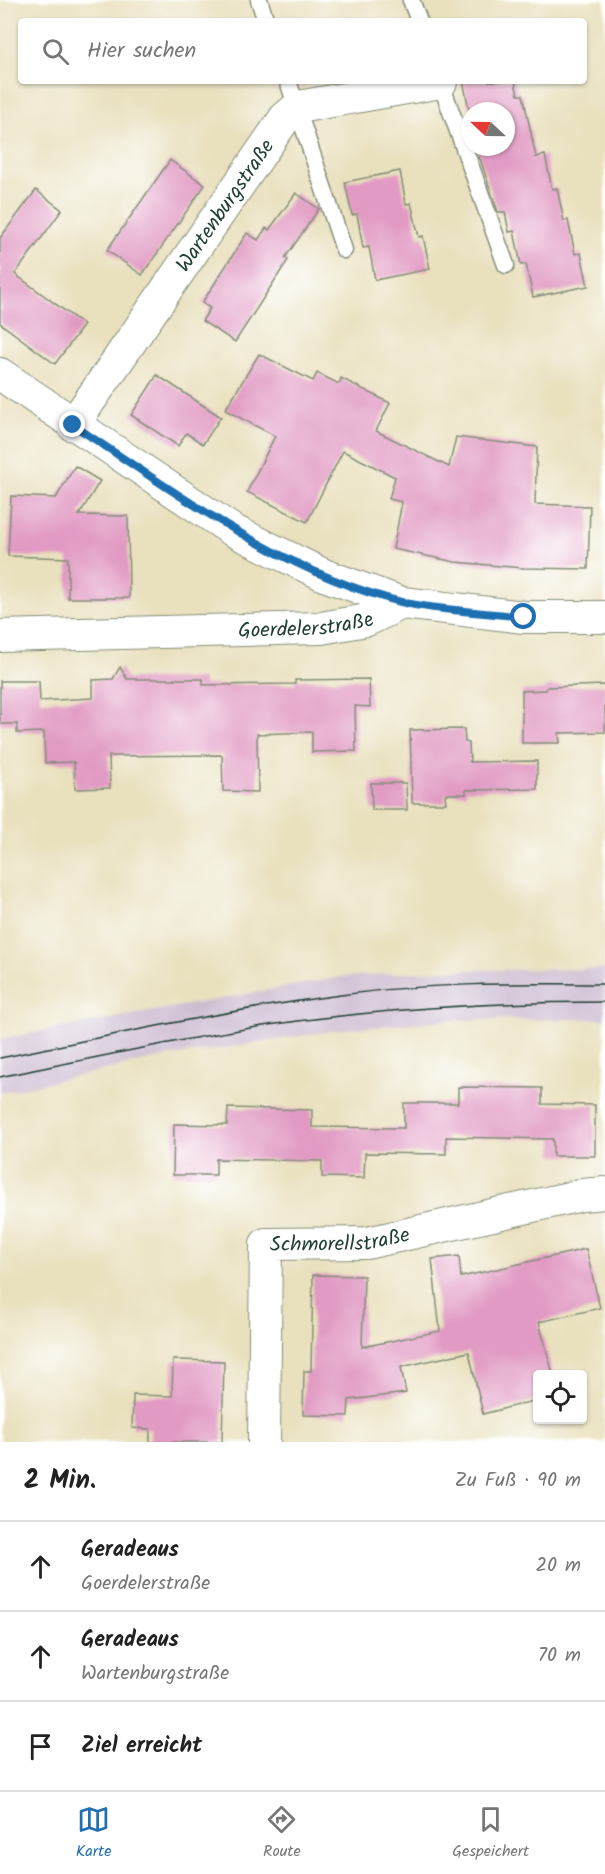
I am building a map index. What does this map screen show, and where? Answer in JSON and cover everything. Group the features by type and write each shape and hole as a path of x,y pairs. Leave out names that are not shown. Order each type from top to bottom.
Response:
{"street":[{"path":"293,94 407,84"},
{"name":"Wartenburgstraße","path":"73,425 285,118 293,94"},
{"path":"0,374 232,530 324,575 402,603"},
{"name":"Goerdelerstraße","path":"0,636 321,628 367,620 402,603 524,617 605,617"},
{"name":"Schmorellstraße","path":"264,1442 266,1244 367,1244 582,1195 605,1193"}],"lane":[{"path":"259,0 266,18"},
{"path":"411,0 418,18"},
{"path":"442,84 506,265"},
{"path":"293,94 344,250"}],"shaded area":[{"path":"605,969 605,1019 449,1020 339,1030 159,1058 0,1093 0,1039 341,977 446,970"}],"building":[{"path":"464,84 516,84 518,95 523,95 536,157 545,155 552,189 557,188 564,221 568,220 575,254 581,253 588,286 533,297 526,264 521,265 514,231 509,232 505,212 498,212 479,156 515,156 515,102 467,102"},
{"path":"170,160 205,185 142,275 107,250"},
{"path":"400,171 406,204 411,203 419,237 423,236 430,269 375,280 369,247 363,248 357,214 352,215 345,182"},
{"path":"36,190 62,210 15,274 84,325 55,364 0,323 0,238"},
{"path":"296,193 319,209 285,258 288,260 235,342 202,321 210,308 202,303 247,233 258,240 266,228 269,230"},
{"path":"259,354 313,381 317,373 339,384 341,378 390,403 376,431 449,467 456,437 537,447 535,504 590,506 588,569 523,568 455,562 393,549 402,502 389,499 395,477 343,451 307,522 247,492 275,436 225,410"},
{"path":"157,375 221,417 203,444 186,433 178,446 131,415"},
{"path":"75,466 100,481 79,515 128,516 129,598 68,598 68,558 8,556 11,496 56,498"},
{"path":"120,667 127,679 203,679 203,685 295,684 295,680 369,679 370,707 355,706 356,751 312,752 312,732 257,734 258,792 223,791 222,755 109,756 110,788 75,789 74,762 45,763 44,732 17,733 17,724 0,724 0,681 39,681 40,701 93,698 93,680 113,679"},
{"path":"605,685 605,732 559,733 560,743 522,743 522,691 546,690 547,687"},
{"path":"464,729 465,742 469,743 470,762 537,761 537,789 466,790 466,794 445,794 446,803 412,803 410,730"},
{"path":"371,783 406,783 407,810 372,810"},
{"path":"458,1087 542,1088 542,1104 595,1105 595,1156 553,1156 553,1139 446,1137 446,1154 365,1153 364,1178 322,1177 322,1161 216,1159 216,1175 173,1175 174,1124 227,1125 228,1108 312,1110 312,1127 404,1128 404,1103 458,1103"},
{"path":"586,1249 600,1308 539,1322 552,1370 533,1370 533,1401 483,1414 469,1352 401,1367 406,1393 349,1400 348,1416 303,1415 304,1371 311,1371 313,1275 364,1276 362,1347 440,1331 432,1259 459,1256 461,1277"},
{"path":"173,1360 224,1361 222,1442 150,1442 150,1429 132,1428 133,1395 172,1396"}],"tram line":[{"path":"0,1058 212,1015 341,995 440,986 605,984"},
{"path":"0,1077 202,1036 311,1019 521,1003 605,1002"}],"route":[{"path":"73,425 232,530 324,575 402,603 524,617"}]}
